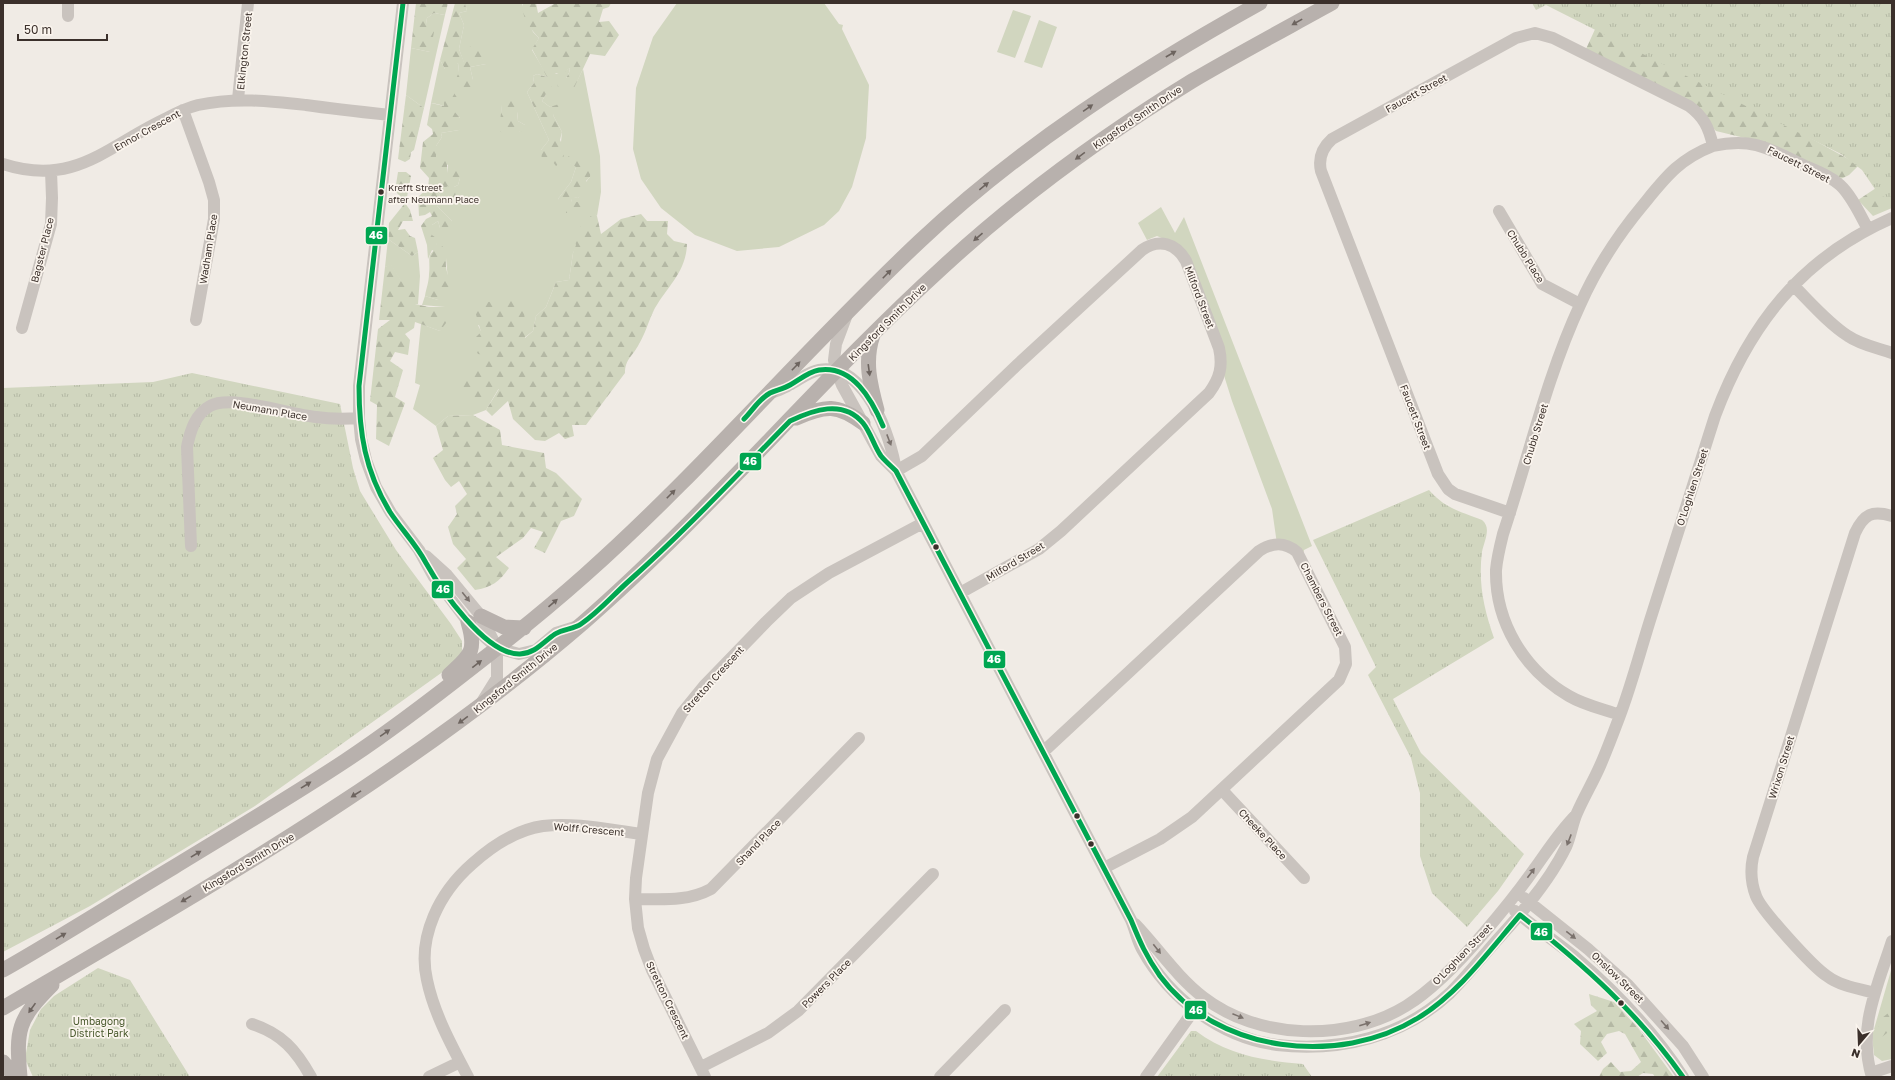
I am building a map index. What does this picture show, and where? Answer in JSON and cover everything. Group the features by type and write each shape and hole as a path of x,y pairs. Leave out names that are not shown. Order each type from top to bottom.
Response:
{"main road":[{"path":"3,970 312,782 413,714 524,628 585,576 644,521 848,312 921,241 980,189 1042,141 1138,74 1260,3"},
{"name":"Kingsford Smith Drive","path":"3,1008 276,845 360,792 477,709 580,625 669,545 874,332 944,266 1002,216 1062,169 1157,103 1243,52 1332,3"},
{"path":"874,332 869,348 868,365 877,410"},
{"path":"790,421 812,411 830,408 848,412 864,423"},
{"path":"413,714 469,655 473,640 475,619 504,627 524,628"},
{"path":"3,961 36,951"},
{"path":"20,1077 18,1037 22,1022 34,1004 69,969"},
{"path":"3,1062 15,1077"}],"street":[{"path":"68,3 68,16"},
{"name":"Elkington Street","path":"238,99 248,3"},
{"path":"403,3 359,386 359,418 366,460 376,487 391,513 419,550 434,577 475,619 497,648 497,678 477,709"},
{"name":"Faucett Street","path":"1510,513 1455,494 1448,489 1438,474 1321,171 1320,162 1322,151 1326,144 1339,135 1516,38 1535,33 1553,38 1689,106 1705,121 1713,146 1740,142 1767,147 1827,177 1840,185 1868,229"},
{"name":"Ennor Crescent","path":"3,164 24,170 51,171 73,167 94,159 150,126 183,110 197,105 238,99 264,100 390,115"},
{"name":"Wadham Place","path":"183,110 214,200 214,219 196,320"},
{"name":"Chubb Street","path":"1620,715 1570,697 1555,687 1528,663 1515,644 1504,622 1498,596 1496,570 1503,534 1556,366 1580,304 1608,253 1629,222 1656,188 1685,159 1713,146"},
{"name":"Bagster Place","path":"22,328 51,224 51,171"},
{"name":"Chubb Place","path":"1499,211 1542,284 1580,304"},
{"name":"O'Loghlen Street","path":"848,312 836,344 834,360 842,385 881,456 896,472 1132,920 1141,948 1165,982 1194,1009 1217,1024 1240,1035 1270,1044 1301,1048 1328,1046 1358,1042 1401,1028 1420,1017 1450,993 1529,903 1566,848 1576,815 1600,766 1620,715 1715,416 1726,386 1740,357 1754,333 1793,285 1828,255 1868,229 1892,218"},
{"name":"Milford Street","path":"896,472 922,456 1017,365 1142,250 1149,246 1166,244 1181,252 1186,261 1219,348 1222,360 1221,371 1217,382 1209,393 1061,531 1039,549 960,593"},
{"path":"1793,285 1834,325 1849,337 1892,353"},
{"name":"O'Loghlen Street","path":"769,394 788,386 802,377 820,370 837,372 848,377 864,390 877,410 894,453 896,472"},
{"name":"Neumann Place","path":"191,546 187,447 190,433 196,420 210,405 221,403 241,403 315,417 359,418"},
{"name":"Wrixon Street","path":"1876,993 1836,982 1819,970 1764,910 1756,898 1750,870 1855,532 1860,522 1868,514 1878,513 1892,516"},
{"name":"Stretton Crescent","path":"703,1072 644,949 638,928 635,900 642,834 648,792 657,759 682,713 704,686 791,598 829,573 923,523"},
{"name":"Chambers Street","path":"1043,752 1259,551 1267,546 1284,544 1298,552 1342,638 1346,655 1346,664 1339,680 1222,790 1176,829 1104,868"},
{"path":"497,648 519,654 536,650 556,633 580,625"},
{"name":"Shand Place","path":"635,900 681,899 701,894 710,889 859,738"},
{"name":"Cheeke Place","path":"1222,790 1304,878"},
{"name":"O'Loghlen Street","path":"1132,920 1174,970 1203,998 1230,1013 1274,1028 1301,1031 1325,1031 1358,1026 1378,1019 1405,1006 1441,978 1482,936 1508,905 1564,827 1576,815"},
{"name":"Wolff Crescent","path":"468,1077 438,1015 426,978 425,962 428,932 433,917 445,893 458,876 503,840 523,831 542,826 564,825 642,834"},
{"name":"Powers Place","path":"703,1072 768,1033 798,1011 933,874"},
{"name":"Onslow Street","path":"1517,892 1588,949 1628,985 1683,1046 1703,1077"},
{"name":"Onslow Street","path":"1508,905 1575,958 1615,994 1644,1024 1670,1056 1683,1077"},
{"path":"1892,941 1870,1013 1866,1034 1866,1051 1872,1075 1892,1066"},
{"path":"1146,1077 1203,998"},
{"path":"940,1077 1005,1010"},
{"path":"252,1024 267,1029 281,1038 294,1050 311,1077"},
{"path":"1670,1056 1683,1046"},
{"path":"429,1077 460,1062"}],"green space":[{"path":"416,3 448,3 445,15 434,13 427,18 426,24 434,32 430,52 411,48"},
{"path":"455,3 465,3 467,11 459,13 464,25 459,49 464,62 468,61 467,52 472,43 483,48 486,64 470,67 473,80 471,88 459,87 455,81 459,72 458,63 451,69 445,69 440,60"},
{"path":"465,3 523,3 522,4 533,32 539,38 532,50 548,77 570,68 566,78 567,88 574,87 583,69 600,156 601,192 597,216 594,214 573,253 569,280 556,282 546,307 536,316 533,331 524,338 478,325 493,356 499,388 486,410 473,415 448,416 436,426 413,409 420,385 415,383 421,324 440,331 445,307 422,305 425,296 438,300 448,280 446,258 432,250 428,259 427,245 437,245 432,235 432,225 438,221 440,228 452,221 437,206 440,195 437,192 448,185 448,195 451,202 454,187 458,185 460,178 454,169 454,173 448,173 448,165 436,159 436,146 442,137 441,133 459,130 460,118 447,108 431,103 440,60 445,69 458,63 459,72 473,80 470,67 486,64 468,61 464,63 459,49 464,25 459,13 467,11","holes":["537,74 548,77 546,94 542,101 550,107 559,105 553,115 562,132 560,152 541,150 549,140 527,92 534,83 533,76","502,105 517,111 518,121 525,125 519,132 501,117","576,167 590,177 578,198 570,196 572,202 566,213 566,202 558,199 571,182"]},
{"path":"523,3 536,3 538,13 556,3 611,3 609,7 603,9 599,22 609,21 619,35 605,56 590,54 574,88 559,91 557,83 561,78 566,78 570,68 563,73 556,73 552,79 548,78 556,97 551,98 546,94 542,101 550,107 559,104 559,111 553,115 562,132 560,140 563,146 560,152 564,155 562,161 556,166 553,162 542,161 541,150 549,140 527,92 534,83 533,76 537,74 547,77 532,49 539,38 530,27 525,17 522,8"},
{"path":"677,3 824,3 839,24 843,25 842,29 869,85 866,138 852,187 839,211 824,225 779,247 737,251 695,235 661,208 641,179 633,149 636,88 653,37"},
{"path":"1532,3 1892,3 1892,196 1887,198 1879,195 1862,170 1841,154 1546,5 1536,10"},
{"path":"1607,3 1805,135 1859,165 1849,175 1839,180 1753,140 1716,131 1682,97 1586,49"},
{"path":"1013,10 1031,16 1015,58 997,52"},
{"path":"434,13 445,15 424,108 406,95 411,48 430,52 426,24 427,18"},
{"path":"1039,20 1057,27 1042,68 1024,62"},
{"path":"509,91 521,99 523,108 520,113 517,112 518,121 525,125 527,129 519,132 517,138 508,139 499,130 502,105"},
{"path":"454,93 460,102 454,111 460,118 462,126 459,130 441,133 442,137 436,146 436,159 446,158 448,173 453,173 454,169 462,170 464,174 460,178 458,185 454,187 456,197 450,202 448,186 437,192 440,195 437,206 452,221 451,227 444,238 439,235 440,228 438,221 432,225 432,235 436,238 437,245 427,245 421,226 426,219 432,216 430,212 419,216 418,197 428,188 429,178 420,168 423,142 433,134 432,129 427,125 431,103 444,106 444,99"},
{"path":"406,95 424,108 414,150 411,152 410,159 405,162 398,159"},
{"path":"573,150 584,155 583,161 591,164 590,177 586,181 593,188 583,193 578,198 571,197 572,202 582,202 581,213 566,213 566,202 561,203 558,199 571,182 576,167 566,160"},
{"path":"1892,150 1892,208 1873,216 1858,200 1882,184"},
{"path":"398,172 406,172 411,176 407,197 401,197 395,191"},
{"path":"405,203 410,210 413,221 403,221 398,230 405,229 410,236 415,238 418,252 412,256 388,239 389,223"},
{"path":"1161,207 1175,233 1184,217 1312,546 1304,550 1302,559 1277,544 1272,509 1232,401 1189,264 1174,243 1157,236 1147,240 1138,223"},
{"path":"594,213 597,216 601,234 621,219 641,214 647,221 668,221 667,234 674,241 687,244 686,255 679,272 658,303 637,348 626,364 625,373 586,425 572,425 574,436 565,439 559,433 545,441 535,440 513,419 508,401 492,416 486,410 499,389 471,405 457,385 493,356 478,354 471,342 481,332 473,304 524,297 525,338 533,331 536,316 546,307 556,282 569,280 573,253 576,245 573,234"},
{"path":"388,239 412,256 418,252 420,276 418,304 415,304 391,265 385,267"},
{"path":"442,246 448,252 446,266 448,276 456,288 449,298 438,300 425,296 429,280 431,254"},
{"path":"391,264 402,282 416,284 415,304 429,307 445,307 449,319 440,331 415,322 414,328 405,334 410,340 408,355 395,352 390,361 403,370 395,397 405,403 389,446 376,439 377,405 370,401 378,329 390,320 379,320 385,267"},
{"path":"192,373 340,404 353,468 360,491 396,550 462,641 462,653 451,666 255,806 90,906 3,952 3,388 153,382"},
{"path":"473,415 500,430 502,445 544,453 546,468 556,473 582,499 574,516 561,521 545,553 534,548 543,532 531,528 523,538 496,557 509,568 502,577 486,588 475,590 457,568 466,559 453,544 448,527 457,514 455,506 467,494 459,481 451,487 445,480 433,458 443,450 436,426 448,416"},
{"path":"1429,490 1447,505 1460,512 1482,520 1485,523 1487,531 1482,552 1481,585 1487,617 1494,638 1393,699 1421,753 1524,854 1498,891 1467,927 1432,893 1420,856 1420,793 1411,758 1368,675 1376,667 1313,540"},
{"path":"1892,967 1892,1059 1882,1061 1874,1055 1872,1036"},
{"name":"Umbagong District Park","path":"98,968 130,980 190,1077 33,1077 25,1059 30,1030 41,1009 54,996"},
{"path":"1589,994 1614,1002 1638,1028 1674,1077 1655,1077 1653,1074 1643,1073 1637,1077 1599,1077 1603,1069 1611,1062 1620,1072 1631,1071 1641,1062 1625,1034 1619,1031 1607,1034 1601,1042 1607,1053 1598,1061 1580,1044 1581,1031 1574,1024 1597,1011 1591,1005"},
{"path":"1892,1010 1892,1029 1882,1037 1877,1022"},
{"path":"1191,1031 1196,1031 1221,1046 1260,1059 1303,1064 1312,1077 1157,1077"}],"transit line":[{"name":"46","path":"403,3 359,386 360,420 369,467 381,497 390,512 418,549 442,589 453,604 479,633 493,644 507,651 520,654 531,652 558,632 581,624 671,542 790,421 818,410 837,409 846,411 863,423 881,456 896,471 1131,920 1147,955 1160,976 1184,1002 1213,1022 1246,1036 1281,1044 1317,1047 1352,1043 1387,1033 1418,1018 1433,1008 1473,971 1520,915 1587,970 1608,990 1647,1031 1683,1077"},
{"name":"46","path":"744,419 759,402 770,393 787,386 807,374 819,370 831,370 842,373 860,386 873,406 883,426"}],"place":[{"name":"Krefft Street after Neumann Place","path":"381,192"}]}
